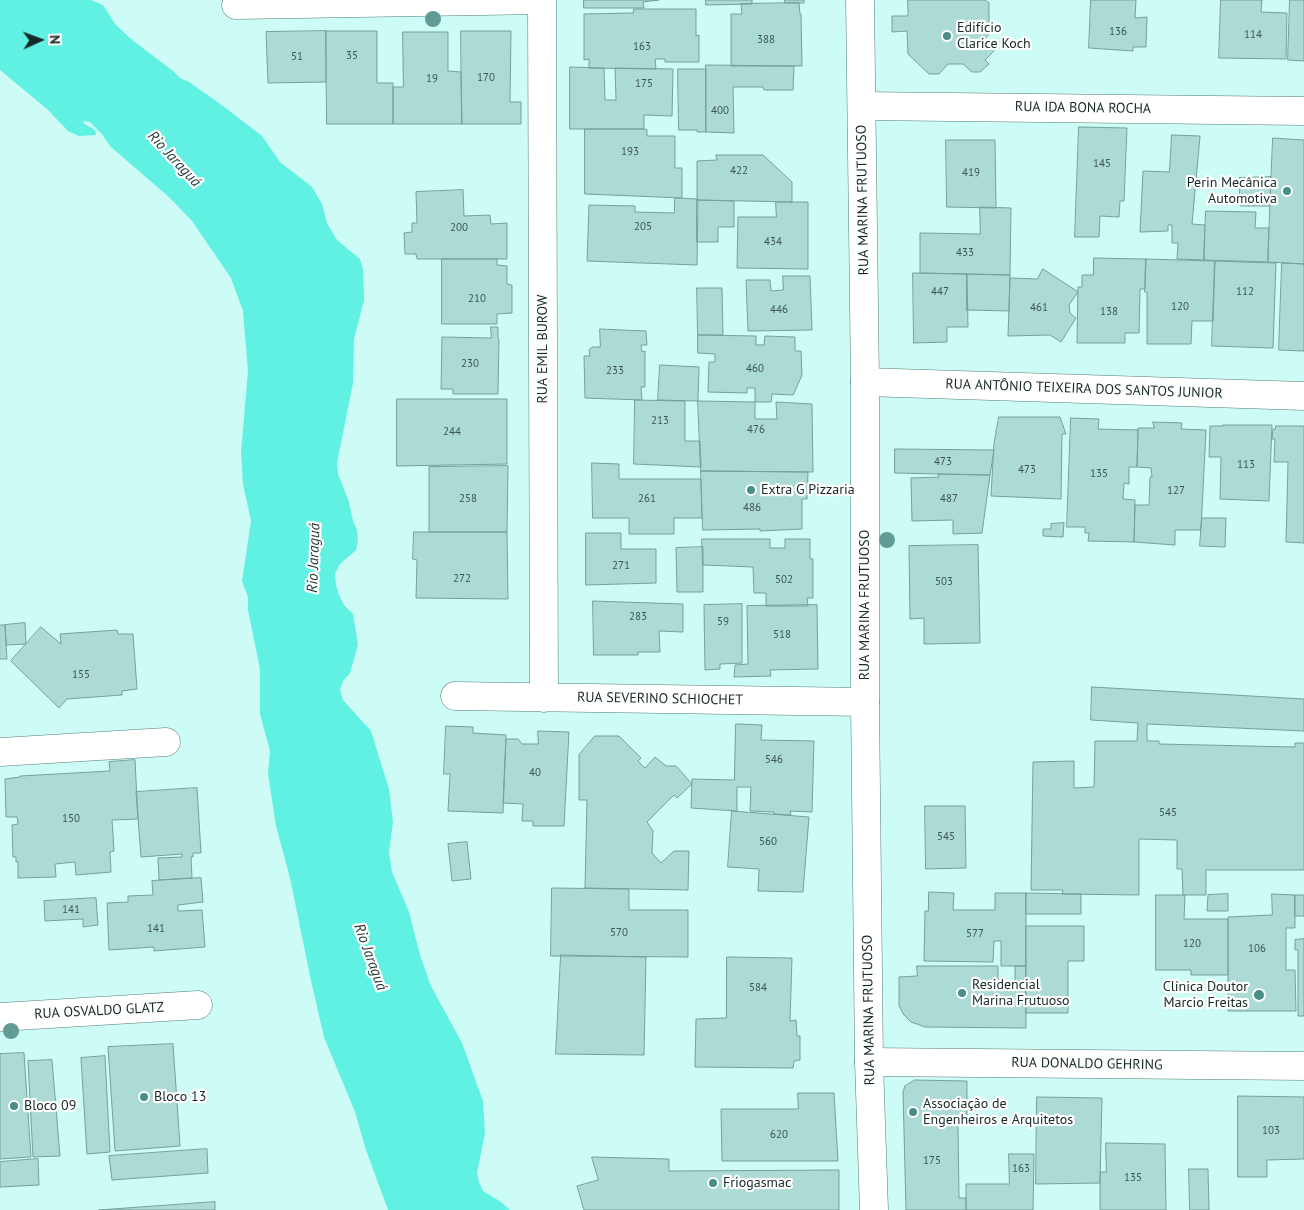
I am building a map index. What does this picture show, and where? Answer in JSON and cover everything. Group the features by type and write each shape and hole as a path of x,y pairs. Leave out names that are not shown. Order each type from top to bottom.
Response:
{"street":[{"path":"236,5 542,0"},
{"name":"RUA EMIL BUROW","path":"542,0 544,698"},
{"name":"RUA MARINA FRUTUOSO","path":"860,0 865,382 865,702 869,1062 874,1210"},
{"name":"RUA IDA BONA ROCHA","path":"862,106 1304,112"},
{"name":"RUA ANTÔNIO TEIXEIRA DOS SANTOS JUNIOR","path":"865,382 1304,396"},
{"name":"RUA SEVERINO SCHIOCHET","path":"455,696 865,702"},
{"path":"0,752 166,742"},
{"name":"RUA OSVALDO GLATZ","path":"0,1016 198,1005"},
{"name":"RUA DONALDO GEHRING","path":"869,1062 1304,1066"}],"water":[{"name":"Rio Jaraguá","path":"0,0 91,0 103,5 115,24 131,39 180,78 189,82 223,106 262,136 280,162 312,187 322,204 327,223 337,240 360,259 363,269 364,300 354,339 353,383 337,463 338,474 349,502 358,540 356,550 340,564 335,574 339,595 344,605 353,614 358,645 350,673 343,681 340,690 343,700 371,731 389,789 393,822 389,852 392,872 409,912 420,955 431,986 462,1043 483,1101 485,1133 477,1173 479,1182 483,1191 510,1210 388,1210 366,1150 355,1112 324,1037 290,878 276,826 268,774 270,751 260,714 260,669 248,610 248,597 242,581 251,521 243,484 241,452 248,371 243,311 231,278 192,221 169,197 111,147 90,122 84,121 83,123 95,130 96,135 79,136 68,131 47,109 0,70"}],"building":[{"path":"584,0 659,0 643,2 644,8 584,8"},
{"path":"706,0 752,0 752,4 706,5"},
{"path":"785,0 804,0 804,3 785,3"},
{"name":"Edifício Clarice Koch","path":"908,0 985,0 989,3 989,34 985,39 995,50 985,60 989,64 980,72 972,72 963,64 948,64 939,74 929,74 908,54 907,31 892,32 892,16 907,16"},
{"path":"1091,0 1136,0 1135,18 1147,17 1146,47 1133,47 1133,51 1089,48"},
{"path":"1221,0 1262,0 1261,12 1287,13 1286,59 1219,58"},
{"path":"1290,0 1304,0 1304,61 1288,60"},
{"path":"799,3 802,66 731,66 731,14 742,14 741,4"},
{"path":"634,9 696,9 696,36 699,35 699,62 665,62 665,59 655,59 656,69 589,68 589,59 584,60 584,14 633,13"},
{"path":"326,31 326,82 268,83 266,32"},
{"path":"326,31 377,31 377,83 393,83 393,124 327,124"},
{"path":"461,31 511,31 510,102 521,102 521,124 462,124"},
{"path":"403,32 448,32 448,71 461,72 462,124 393,124 393,87 403,87"},
{"path":"706,65 794,66 793,90 733,87 734,133 706,132"},
{"path":"570,67 604,68 605,100 616,100 615,68 673,69 672,116 644,115 644,129 570,129"},
{"path":"678,69 706,69 706,132 679,130"},
{"path":"1079,127 1127,128 1124,201 1120,201 1119,217 1100,216 1099,237 1075,237"},
{"path":"585,129 644,129 647,130 647,136 675,136 675,168 682,168 682,198 585,194"},
{"path":"1172,135 1200,136 1192,224 1205,225 1204,260 1177,259 1178,243 1172,243 1172,225 1168,225 1168,231 1140,232 1143,171 1169,172"},
{"name":"Perin Mecânica Automotiva","path":"1273,138 1304,140 1304,264 1268,262"},
{"path":"946,140 995,140 996,208 947,207"},
{"path":"716,155 763,155 792,182 792,202 697,200 697,161 717,160"},
{"path":"1271,177 1270,206 1240,206 1239,178"},
{"path":"463,190 464,216 490,215 491,224 507,223 507,259 417,259 416,254 405,254 404,233 412,232 412,223 417,223 416,192"},
{"path":"675,198 698,199 697,265 587,261 589,205 635,206 635,212 674,213"},
{"path":"697,200 734,201 734,227 718,227 718,242 697,242"},
{"path":"776,202 808,202 808,269 737,268 738,217 776,217"},
{"path":"980,207 1011,208 1010,275 920,273 920,233 980,234"},
{"path":"1206,211 1256,212 1255,228 1269,228 1268,262 1204,260"},
{"path":"1094,258 1146,259 1145,289 1140,289 1139,333 1125,333 1125,343 1077,343 1078,287 1082,287 1082,275 1093,275"},
{"path":"442,259 497,259 497,265 507,266 507,284 512,285 512,313 497,314 497,324 442,324"},
{"path":"1146,259 1215,261 1213,321 1192,321 1191,344 1147,344"},
{"path":"1215,261 1276,263 1273,348 1212,346"},
{"path":"1282,263 1304,264 1304,351 1279,350"},
{"path":"1043,269 1078,292 1069,305 1070,313 1076,318 1061,342 1050,335 1008,336 1010,278 1037,279"},
{"path":"913,273 967,274 968,327 947,327 947,342 914,343"},
{"path":"967,274 1010,275 1009,311 967,310"},
{"path":"783,276 810,276 812,330 748,331 746,280 770,280 771,291 783,290"},
{"path":"697,288 722,288 723,335 698,335"},
{"path":"491,327 498,327 498,394 453,394 453,389 441,389 442,337 491,338"},
{"path":"600,329 646,331 647,345 641,345 642,352 645,351 645,387 641,387 642,400 585,398 584,356 590,356 589,350 592,347 600,347"},
{"path":"698,335 756,336 756,345 764,345 765,336 795,337 795,351 801,351 802,375 793,395 772,394 771,402 755,402 755,388 747,388 747,393 708,392 709,362 715,362 715,354 698,353"},
{"path":"660,365 699,367 698,401 658,400"},
{"path":"397,399 507,399 507,464 397,466"},
{"path":"635,400 685,401 685,441 700,441 701,467 634,464"},
{"path":"698,401 755,402 755,419 777,419 776,402 812,404 813,472 701,471"},
{"path":"999,417 1060,417 1066,434 1062,434 1061,499 991,496 994,444"},
{"path":"1071,418 1099,419 1098,429 1138,430 1137,467 1129,467 1129,484 1124,483 1123,499 1135,500 1134,542 1088,541 1089,533 1085,533 1085,527 1067,527"},
{"path":"1153,422 1182,423 1181,429 1206,430 1201,530 1175,530 1175,545 1134,542 1135,505 1149,505 1150,477 1152,477 1151,468 1137,467 1138,428 1154,428"},
{"path":"1272,425 1269,501 1220,499 1221,457 1209,457 1210,426"},
{"path":"1276,426 1304,426 1304,543 1286,542 1288,462 1274,462 1275,439 1272,439 1273,429"},
{"path":"895,449 994,450 990,475 895,473"},
{"path":"592,463 619,464 619,479 701,479 702,518 674,518 674,534 629,534 629,518 593,518"},
{"path":"508,466 507,532 429,532 429,467"},
{"path":"701,471 808,472 807,499 802,499 802,529 760,531 760,529 703,530"},
{"path":"938,474 990,475 982,533 953,534 953,520 912,521 911,478 939,477"},
{"path":"1202,518 1226,518 1225,547 1200,546"},
{"path":"1064,523 1063,537 1043,536 1043,529 1051,529 1051,524"},
{"path":"414,532 507,532 508,599 416,598 417,560 413,559"},
{"path":"586,533 621,533 621,549 656,549 656,583 586,585"},
{"path":"702,539 770,539 770,548 785,548 785,539 810,539 810,559 813,559 813,598 807,598 808,606 766,606 766,593 754,593 753,567 703,565"},
{"path":"978,545 980,643 924,644 924,618 910,619 909,546"},
{"path":"703,547 703,592 677,592 676,548"},
{"path":"593,601 683,604 683,632 659,631 660,652 638,652 638,655 594,655"},
{"path":"742,604 742,663 720,664 720,669 705,670 704,605"},
{"path":"817,605 818,669 770,670 771,676 734,677 735,665 748,664 747,606"},
{"path":"25,623 26,644 6,645 5,625"},
{"path":"0,625 5,625 7,659 0,659"},
{"path":"41,627 61,644 60,634 117,630 118,634 133,634 137,689 122,691 122,695 67,699 59,708 11,661"},
{"path":"1092,687 1304,699 1304,731 1147,724 1147,741 1159,741 1159,744 1295,747 1295,743 1304,743 1304,870 1206,870 1206,895 1183,895 1182,869 1177,869 1177,840 1139,839 1139,895 1062,894 1063,890 1031,890 1033,762 1074,761 1074,788 1094,787 1095,741 1137,741 1138,723 1091,720"},
{"path":"736,724 762,725 761,740 814,741 812,812 790,811 791,815 750,811 751,787 737,787 737,811 691,808 692,779 734,780"},
{"path":"446,726 473,727 473,733 506,735 503,813 448,811 450,774 444,774"},
{"path":"538,731 569,732 564,826 533,826 533,821 522,821 523,804 503,803 506,739 518,739 522,744 538,744"},
{"path":"595,736 619,736 641,758 638,761 645,768 655,757 666,766 676,766 692,784 677,798 674,795 647,822 653,831 652,853 661,863 674,851 689,851 688,890 585,888 587,800 579,800 579,755"},
{"path":"135,760 138,819 112,820 114,851 110,852 111,872 76,875 75,862 55,864 56,877 18,878 18,862 16,862 16,857 13,857 12,825 18,824 17,817 6,817 5,779 20,776 110,771 109,762"},
{"path":"197,788 201,853 193,853 193,857 191,857 192,878 159,880 158,858 182,857 182,854 141,857 136,792"},
{"path":"925,806 965,806 966,868 926,869"},
{"path":"732,811 809,817 803,892 758,891 759,869 728,867"},
{"path":"467,842 471,879 452,881 448,844"},
{"path":"201,878 203,902 178,905 178,911 202,910 205,947 154,951 154,947 109,950 107,903 128,902 128,896 153,895 152,881"},
{"path":"552,888 629,889 629,910 688,910 688,957 551,956"},
{"path":"929,892 954,893 953,910 995,910 995,893 1026,893 1026,966 1001,966 1001,941 994,941 993,962 924,961 925,911 928,911"},
{"path":"1026,893 1081,894 1081,914 1026,914"},
{"path":"1228,894 1228,911 1207,911 1208,895"},
{"path":"1272,894 1295,895 1295,928 1286,928 1286,970 1295,970 1296,1011 1228,1011 1228,917 1272,915"},
{"path":"1156,895 1185,895 1184,919 1228,919 1228,975 1191,975 1191,970 1156,970"},
{"path":"1295,895 1304,895 1304,916 1295,916"},
{"path":"96,898 98,925 83,927 83,919 45,921 44,901"},
{"path":"1026,926 1084,926 1084,961 1068,961 1068,1013 1026,1013"},
{"path":"1304,939 1304,1016 1298,1016 1298,950 1295,950 1295,940"},
{"path":"561,955 646,957 644,1055 556,1054"},
{"path":"727,957 792,958 790,1021 796,1020 797,1036 800,1036 800,1060 794,1061 793,1068 695,1067 696,1019 726,1018"},
{"name":"Residencial Marina Frutuoso","path":"917,966 998,966 998,981 1015,981 1015,966 1026,966 1026,1028 925,1027 911,1022 899,1006 899,977 917,976"},
{"name":"Bloco 13","path":"173,1044 180,1146 115,1151 108,1047"},
{"name":"Bloco 09","path":"24,1053 31,1157 0,1159 0,1054"},
{"path":"105,1056 110,1152 87,1154 81,1058"},
{"path":"52,1060 60,1156 33,1157 28,1061"},
{"path":"915,1080 967,1081 967,1124 958,1124 959,1198 966,1198 966,1210 906,1210 903,1092 905,1086"},
{"path":"798,1093 834,1093 838,1161 722,1161 721,1109 798,1109"},
{"path":"1238,1096 1304,1097 1304,1159 1267,1160 1267,1177 1238,1177"},
{"path":"1037,1097 1102,1098 1100,1183 1036,1184"},
{"path":"1106,1143 1165,1144 1166,1210 1100,1210 1100,1172 1106,1172"},
{"path":"207,1149 208,1173 112,1180 109,1156"},
{"path":"1009,1154 1034,1154 1033,1210 966,1210 966,1184 1009,1184"},
{"name":"Friogasmac","path":"592,1157 669,1159 669,1171 839,1170 839,1210 584,1210 577,1186 598,1180"},
{"path":"38,1159 39,1185 0,1187 0,1162"},
{"path":"1189,1169 1208,1169 1209,1210 1190,1210"},
{"path":"215,1202 215,1210 99,1210"}],"place":[{"name":"Edifício Clarice Koch","path":"947,36"},
{"name":"Perin Mecânica Automotiva","path":"1287,191"},
{"name":"Extra G Pizzaria","path":"751,490"},
{"name":"Residencial Marina Frutuoso","path":"962,993"},
{"name":"Clínica Doutor Marcio Freitas","path":"1259,995"},
{"name":"Bloco 13","path":"144,1097"},
{"name":"Bloco 09","path":"14,1106"},
{"name":"Associação de Engenheiros e Arquitetos","path":"913,1112"},
{"name":"Friogasmac","path":"713,1183"}]}
